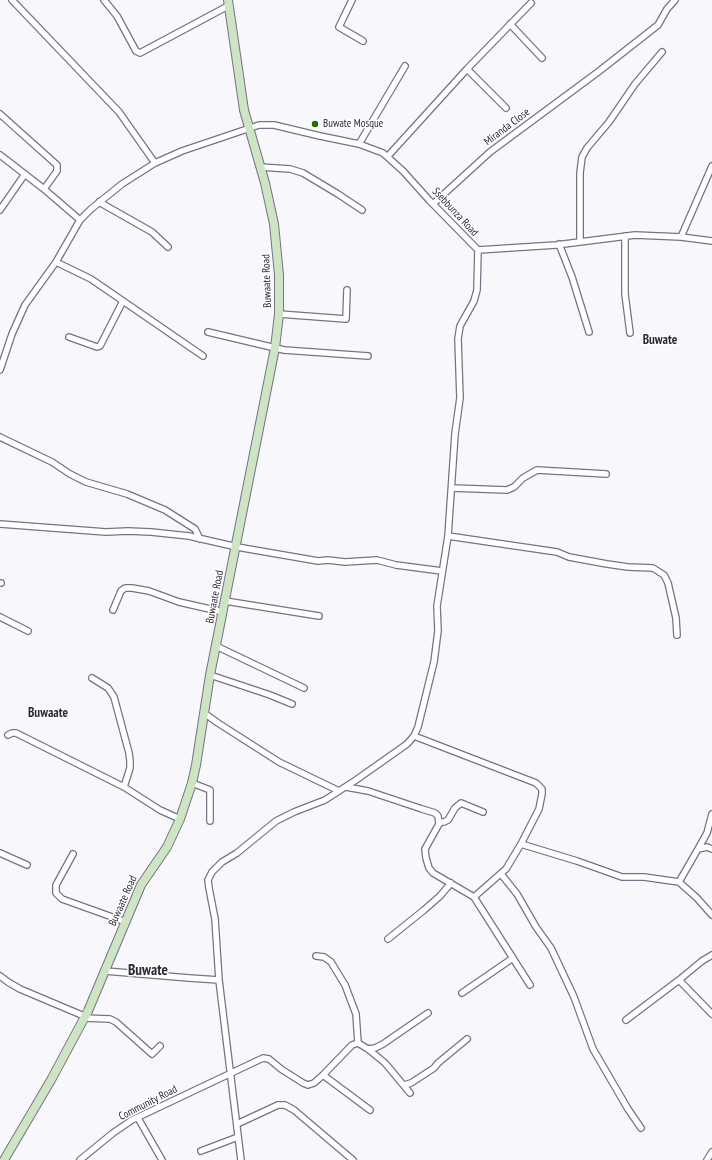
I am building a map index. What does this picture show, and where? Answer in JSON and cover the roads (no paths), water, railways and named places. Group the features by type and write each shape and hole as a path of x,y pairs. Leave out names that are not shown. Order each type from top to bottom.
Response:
{"street":[{"path":"12,0 119,112 156,163"},
{"path":"104,0 117,16 136,51 140,53 228,3"},
{"path":"352,0 339,27 363,41"},
{"name":"Miranda Close","path":"433,204 490,152 598,72 658,25 667,9 675,0"},
{"name":"Buwaate Road","path":"4,1160 51,1080 84,1017 141,886 167,847 180,819 192,783 210,675 237,547 275,348 279,314 279,275 274,224 244,110 228,3"},
{"path":"388,156 531,3"},
{"path":"510,24 542,58"},
{"path":"580,241 580,173 582,157 587,148 609,122 635,84 662,52"},
{"path":"359,144 405,66"},
{"path":"468,69 506,108"},
{"path":"0,114 57,165 57,171 44,189"},
{"name":"Ssebbunza Road","path":"0,370 12,334 25,305 56,262 80,220 99,202 122,184 156,163 182,151 248,127 266,124 274,125 359,144 383,152 478,250 559,244 635,235 681,237 712,241"},
{"path":"0,155 44,189 80,220"},
{"path":"681,237 712,166"},
{"path":"260,167 290,169 303,173 362,210"},
{"path":"0,210 25,174"},
{"path":"99,202 152,232 168,246"},
{"path":"625,236 626,294 630,333"},
{"path":"559,244 572,277 589,332"},
{"path":"241,1160 219,980 215,919 208,880 212,872 222,862 237,853 276,820 325,800 392,755 414,736 424,708 434,662 438,631 437,606 448,536 455,434 460,398 458,338 460,326 474,301 477,290 478,250"},
{"path":"56,262 90,279 203,356"},
{"path":"279,314 346,319 347,290"},
{"path":"69,337 97,347 100,346 123,301"},
{"path":"208,332 284,350 368,356"},
{"path":"0,437 52,462 70,474 86,482 127,494 165,510 195,530 200,538"},
{"path":"452,488 507,490 514,487 523,478 537,470 606,474"},
{"path":"0,524 106,532 151,532 200,538 237,547 318,561 328,560 345,562 377,560 396,565 442,571"},
{"path":"448,536 557,552 569,557 607,564 653,568 664,575 668,583 676,618 677,635"},
{"path":"113,610 121,591 125,588 132,588 178,602 223,612"},
{"path":"225,600 319,616"},
{"path":"0,617 28,631"},
{"path":"216,646 304,688"},
{"path":"210,675 258,690 292,704"},
{"path":"92,678 108,688 114,697 130,760 130,768 124,788"},
{"path":"204,713 222,727 279,762 339,791"},
{"path":"8,735 12,732 16,733 124,788 160,810 180,819"},
{"path":"414,736 536,783 540,786 542,794 539,809 521,844 506,869 474,897"},
{"path":"192,783 210,790 210,821"},
{"path":"346,787 368,791 438,816 438,828 425,849 429,868 433,873 474,897 530,986"},
{"path":"439,822 448,820 455,808 461,803 483,812"},
{"path":"678,882 707,833 712,814"},
{"path":"521,844 577,861 622,877 644,877 678,882 693,894 712,915"},
{"path":"698,849 706,847 712,849"},
{"path":"0,853 27,865"},
{"path":"74,854 56,885 56,893 62,899 126,922"},
{"path":"500,874 517,894 536,927 551,948 574,997 593,1049 628,1110 641,1128"},
{"path":"388,939 440,896 451,883"},
{"path":"626,1020 702,961 712,955"},
{"path":"316,956 324,957 331,962 345,985 356,1014 358,1043"},
{"path":"462,993 513,958"},
{"path":"105,971 219,980"},
{"path":"0,976 20,989 84,1017 110,1019 116,1022 152,1054 160,1046"},
{"path":"679,980 712,1014"},
{"path":"368,1049 375,1048 383,1044 428,1013"},
{"path":"404,1086 434,1068 467,1039"},
{"path":"370,1110 323,1075 352,1045 358,1043 368,1049 385,1064 410,1093"},
{"name":"Community Road","path":"80,1160 113,1133 138,1118 263,1058 266,1058 305,1084 314,1083 323,1075"},
{"path":"237,1124 278,1105 285,1104 353,1160"},
{"path":"138,1118 162,1160"},
{"path":"201,1151 238,1137"},
{"path":"707,1160 712,1152"}],"place":[{"name":"Buwate Mosque","path":"315,124"}],"district":[{"name":"Buwate","path":"660,340"},
{"name":"Buwaate","path":"48,713"},
{"name":"Buwate","path":"148,971"}]}
